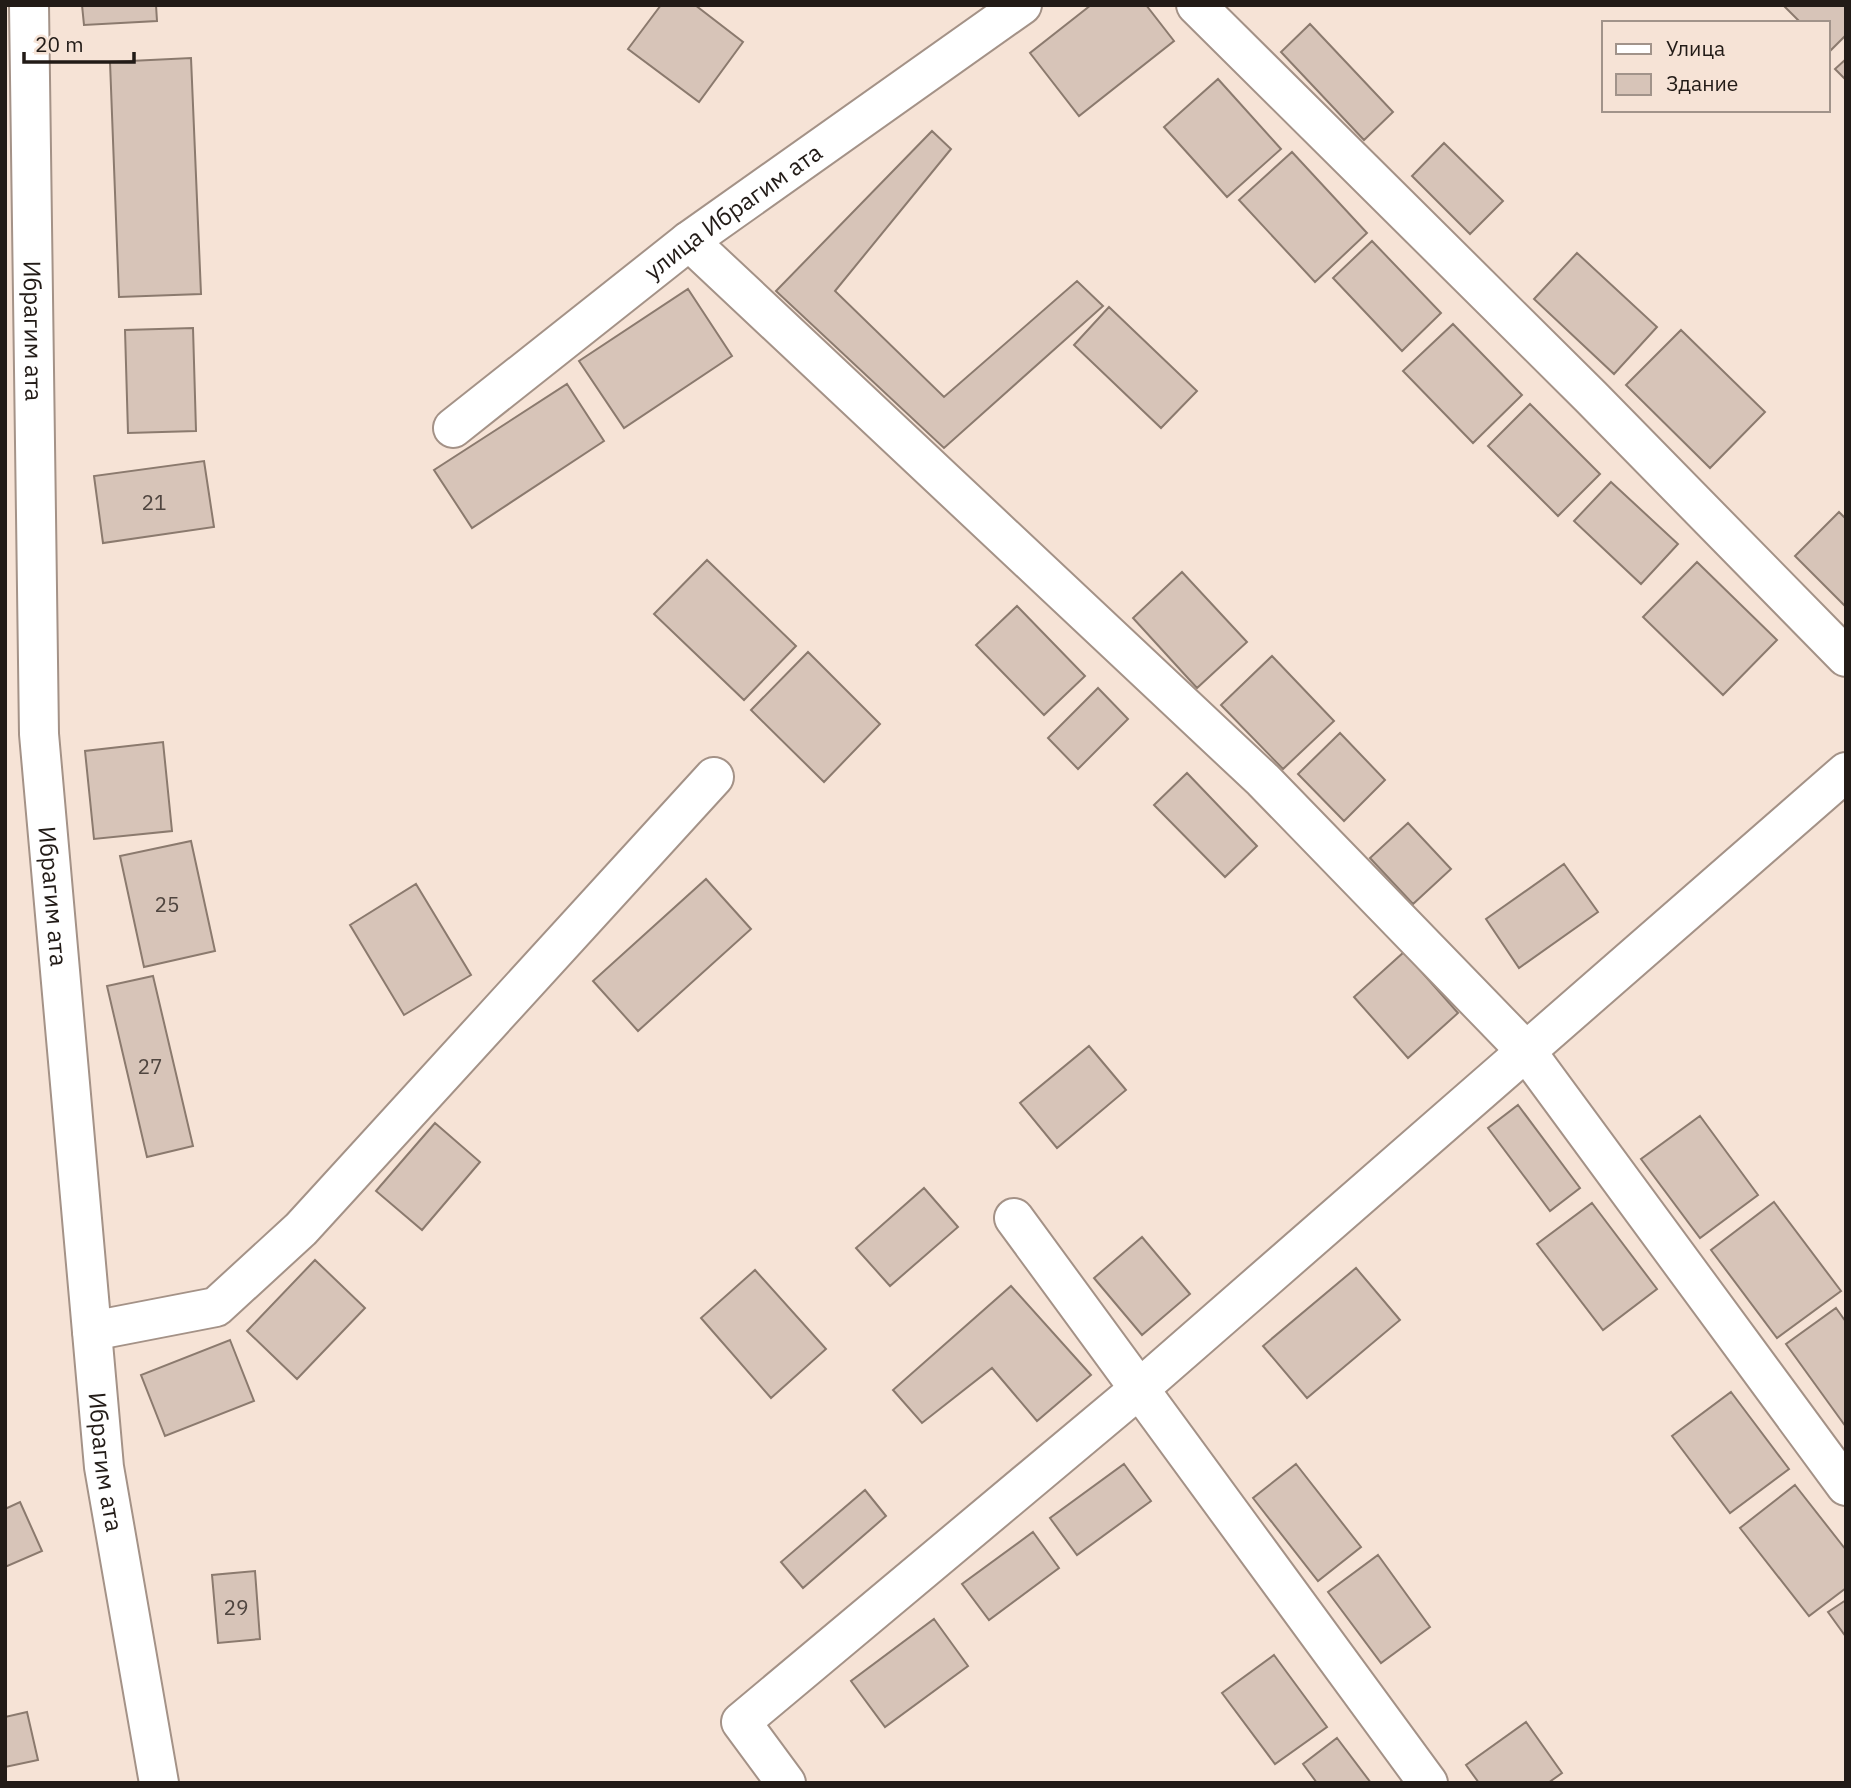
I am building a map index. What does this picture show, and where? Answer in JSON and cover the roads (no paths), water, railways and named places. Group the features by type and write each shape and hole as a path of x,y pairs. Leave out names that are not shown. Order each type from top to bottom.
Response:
{"street":[{"name":"Ибрагим ата","path":"29,5 39,734 104,1467 159,1783"},
{"name":"улица Ибрагим ата","path":"453,428 689,241 1022,5"},
{"path":"1196,5 1591,397 1846,657"},
{"path":"689,241 1263,780 1526,1051 1846,1486"},
{"path":"786,1783 741,1721 1139,1389 1846,772"},
{"path":"92,1331 216,1307 301,1229 714,778"},
{"path":"1014,1218 1428,1783"}]}
